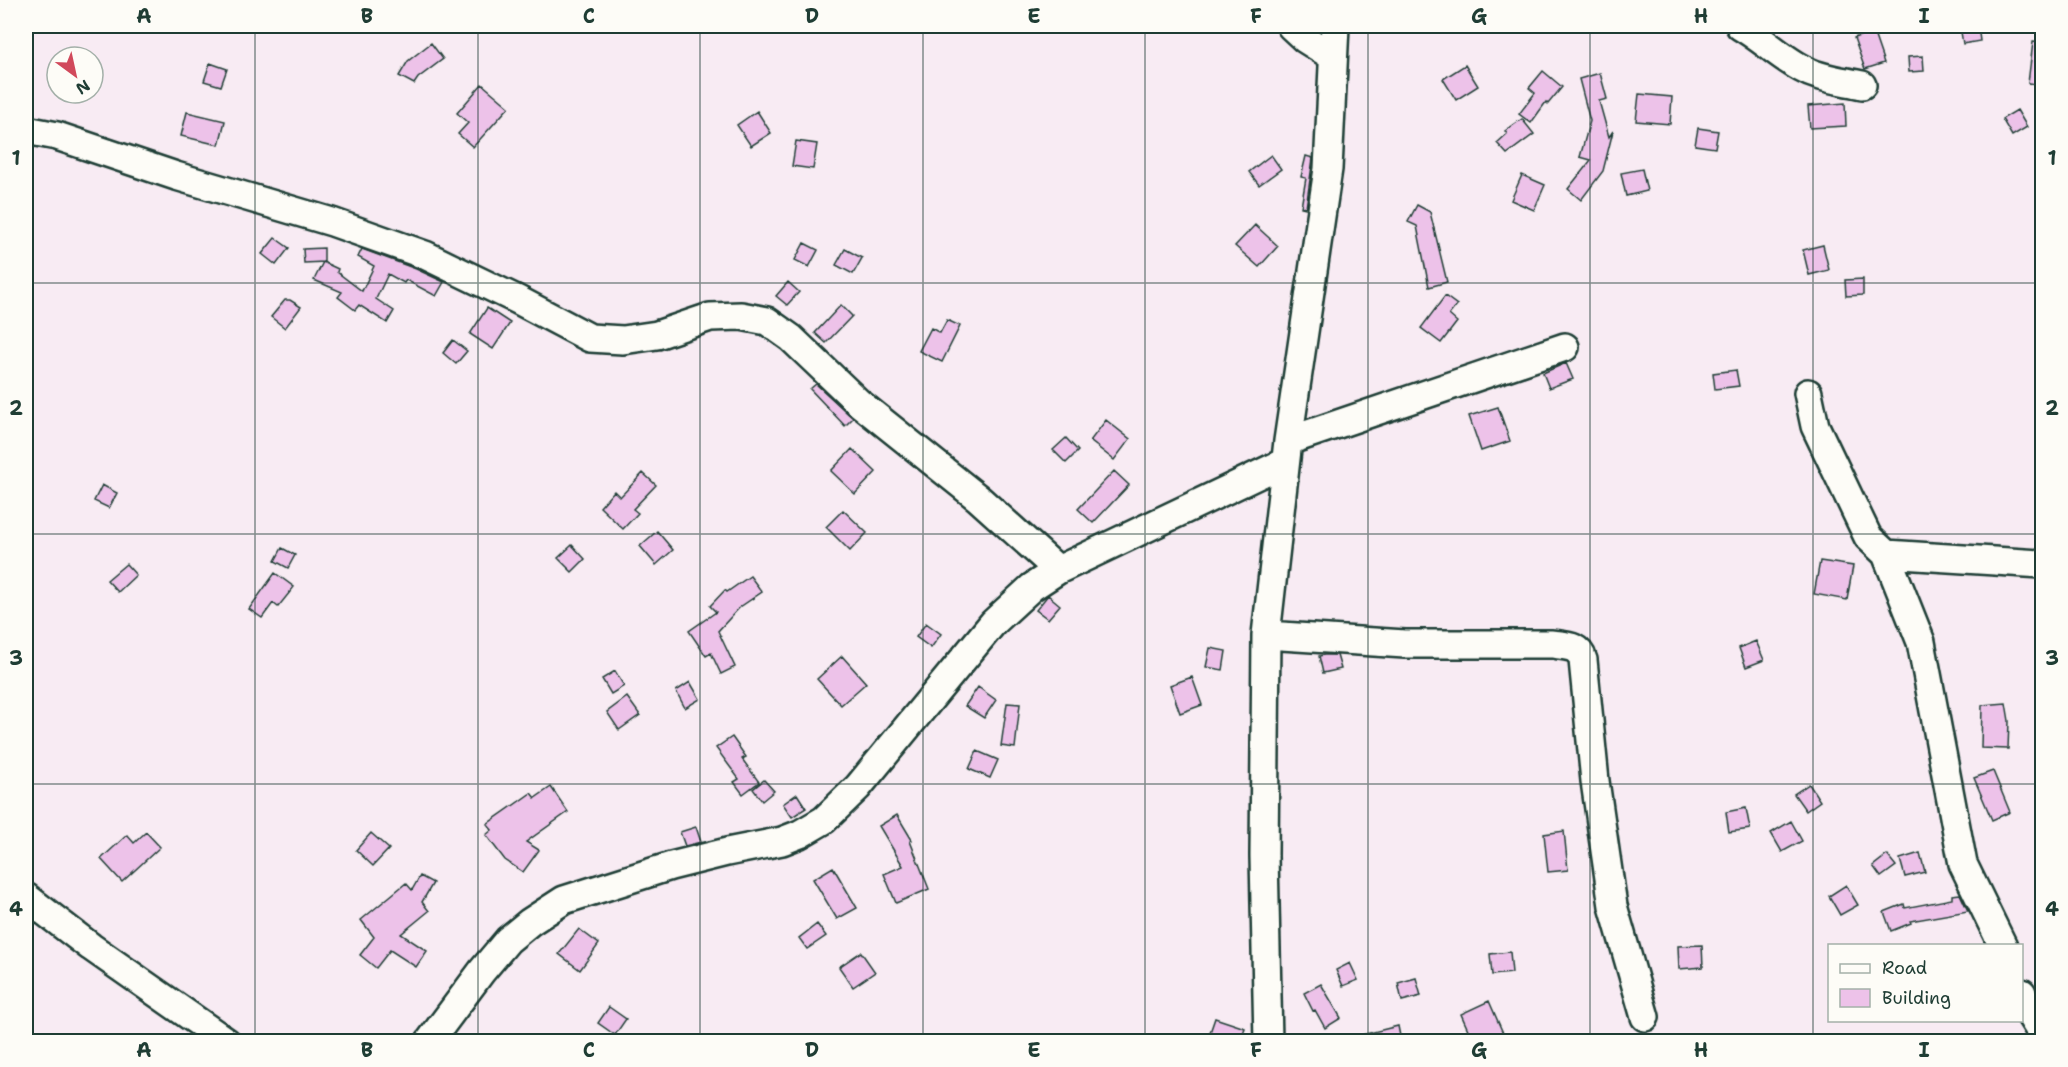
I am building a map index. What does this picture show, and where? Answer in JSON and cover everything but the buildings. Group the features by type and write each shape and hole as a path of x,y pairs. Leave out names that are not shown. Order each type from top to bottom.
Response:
{"street":[{"path":"1291,26 1305,39 1332,56"},
{"path":"1268,1041 1264,856 1266,636 1287,452 1328,170 1335,26"},
{"path":"1740,26 1759,37 1792,63 1809,72 1862,85"},
{"path":"26,130 57,136 176,176 332,222 425,255 590,338 624,340 657,335 710,317 741,316 767,321 791,338 858,402 978,498 1058,570"},
{"path":"429,1041 474,980 508,940 530,922 564,900 671,866 727,852 782,842 824,820 858,787 993,623 1032,587 1058,570 1287,452 1565,347"},
{"path":"1808,393 1815,426 1868,537 1887,554 1921,642 1963,864 2003,944"},
{"path":"1887,554 2043,564"},
{"path":"1266,636 1405,644 1552,644 1573,646 1578,650 1584,660 1595,781 1613,906 1645,1017"},
{"path":"26,897 91,947 227,1041"},
{"path":"2023,996 2029,1013 2043,1034"}]}
